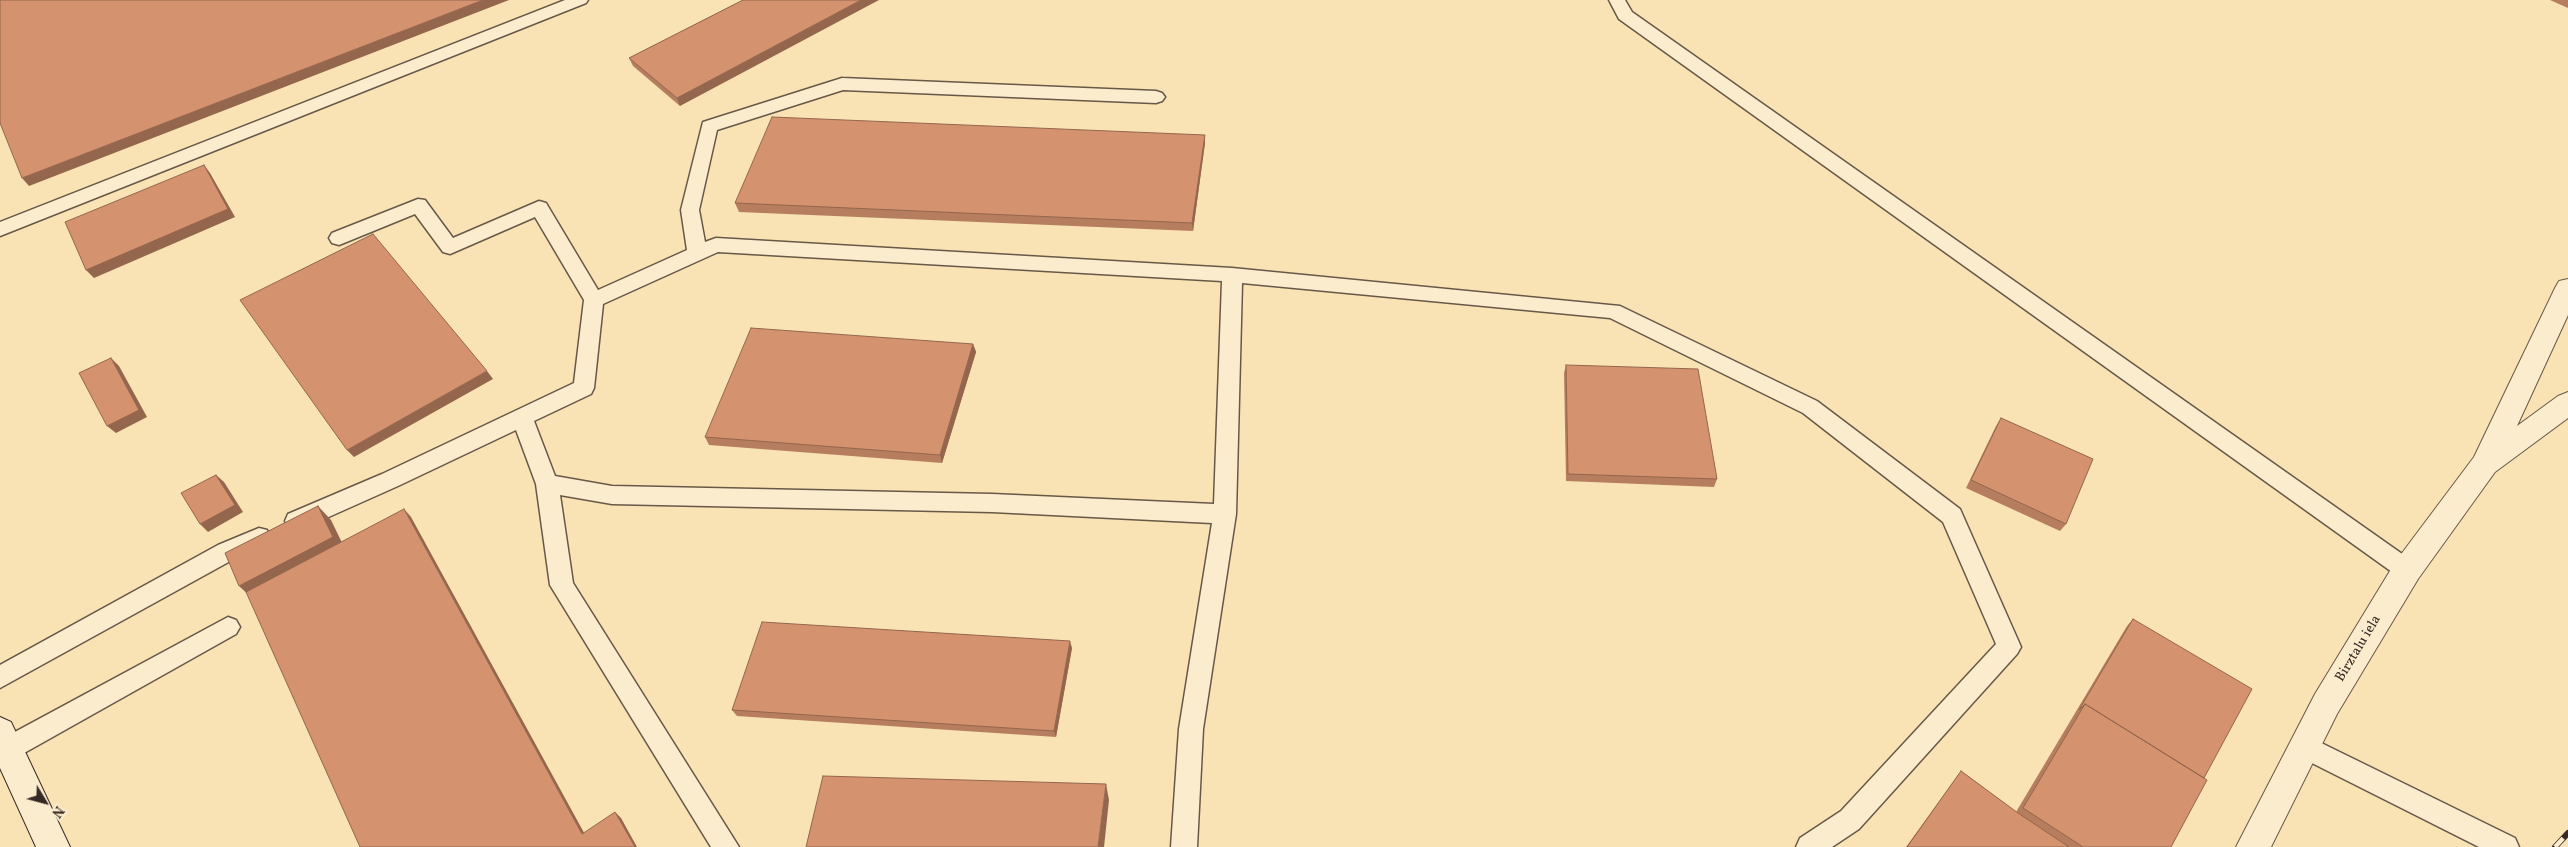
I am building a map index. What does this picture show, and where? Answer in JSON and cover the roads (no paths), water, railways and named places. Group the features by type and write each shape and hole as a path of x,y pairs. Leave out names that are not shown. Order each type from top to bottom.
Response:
{"street":[{"name":"Birztalu iela","path":"2253,847 2326,704 2408,570 2486,464 2568,288"},
{"name":"Birztalu iela","path":"2486,464 2568,403"},
{"path":"4,741 53,847"}],"lane":[{"path":"0,229 580,0"},
{"path":"1617,0 1626,15 1634,21 2408,570"},
{"path":"698,253 690,210 710,126 842,84 1156,97"},
{"path":"0,677 226,552 390,480 584,388 594,300 538,208 450,247 418,204 339,238"},
{"path":"594,300 716,245 1232,275 1613,311 1810,407 1952,516 2009,647 1850,820 1810,847"},
{"path":"1184,847 1191,729 1225,514 1232,275"},
{"path":"522,417 547,484 562,585 726,847"},
{"path":"547,484 612,495 992,503 1225,514"},
{"path":"4,741 228,627"},
{"path":"2305,747 2506,847"}],"railway":[{"path":"2555,847 2568,833"}]}
